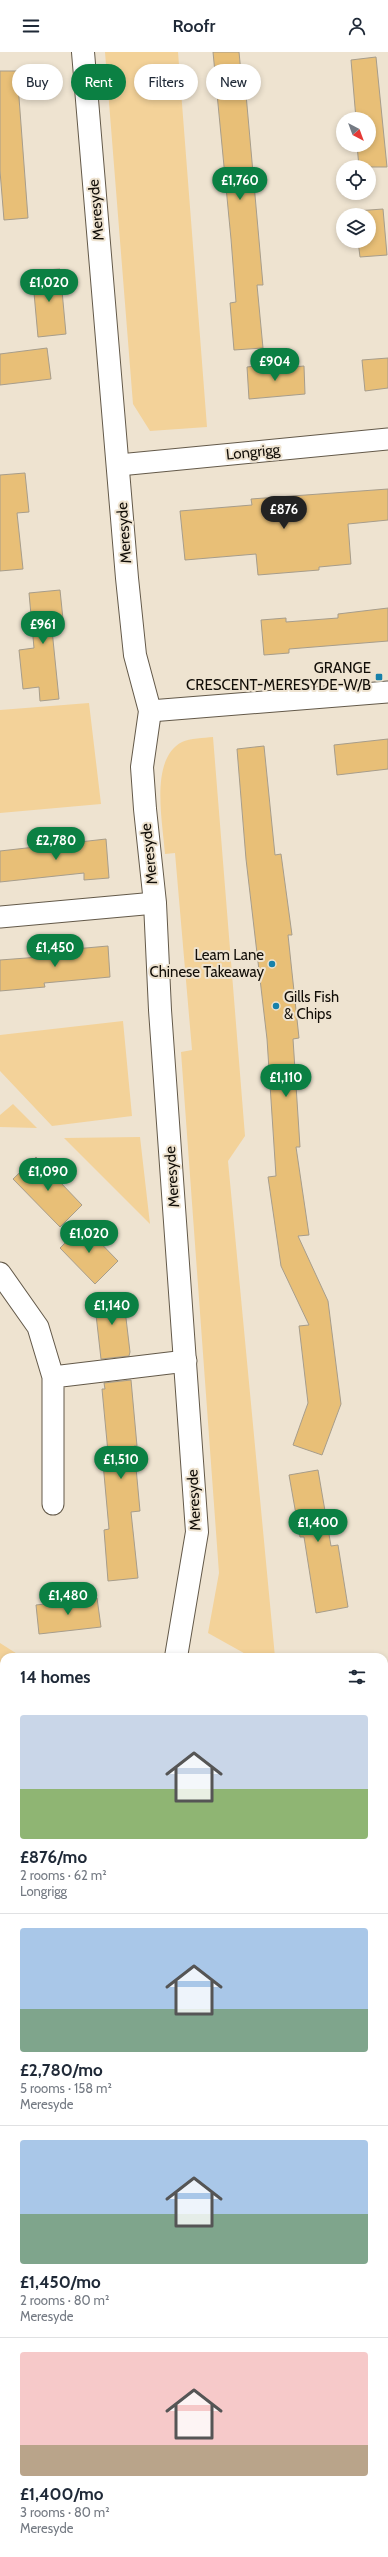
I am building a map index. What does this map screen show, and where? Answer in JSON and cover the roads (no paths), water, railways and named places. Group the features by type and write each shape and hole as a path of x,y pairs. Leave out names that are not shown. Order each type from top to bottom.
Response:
{"main road":[{"name":"Meresyde","path":"83,52 110,396 119,465 135,655 150,711 142,767 155,903 160,1010 197,1532 178,1653"}],"street":[{"name":"Longrigg","path":"119,465 388,439"},
{"path":"150,711 388,692"},
{"path":"0,917 155,903"},
{"path":"0,1273 38,1327 53,1377 53,1504"},
{"path":"53,1377 186,1361"}],"place":[{"name":"GRANGE CRESCENT-MERESYDE-W/B","path":"379,677"},
{"name":"Leam Lane Chinese Takeaway","path":"272,964"},
{"name":"Gills Fish & Chips","path":"276,1006"}]}
